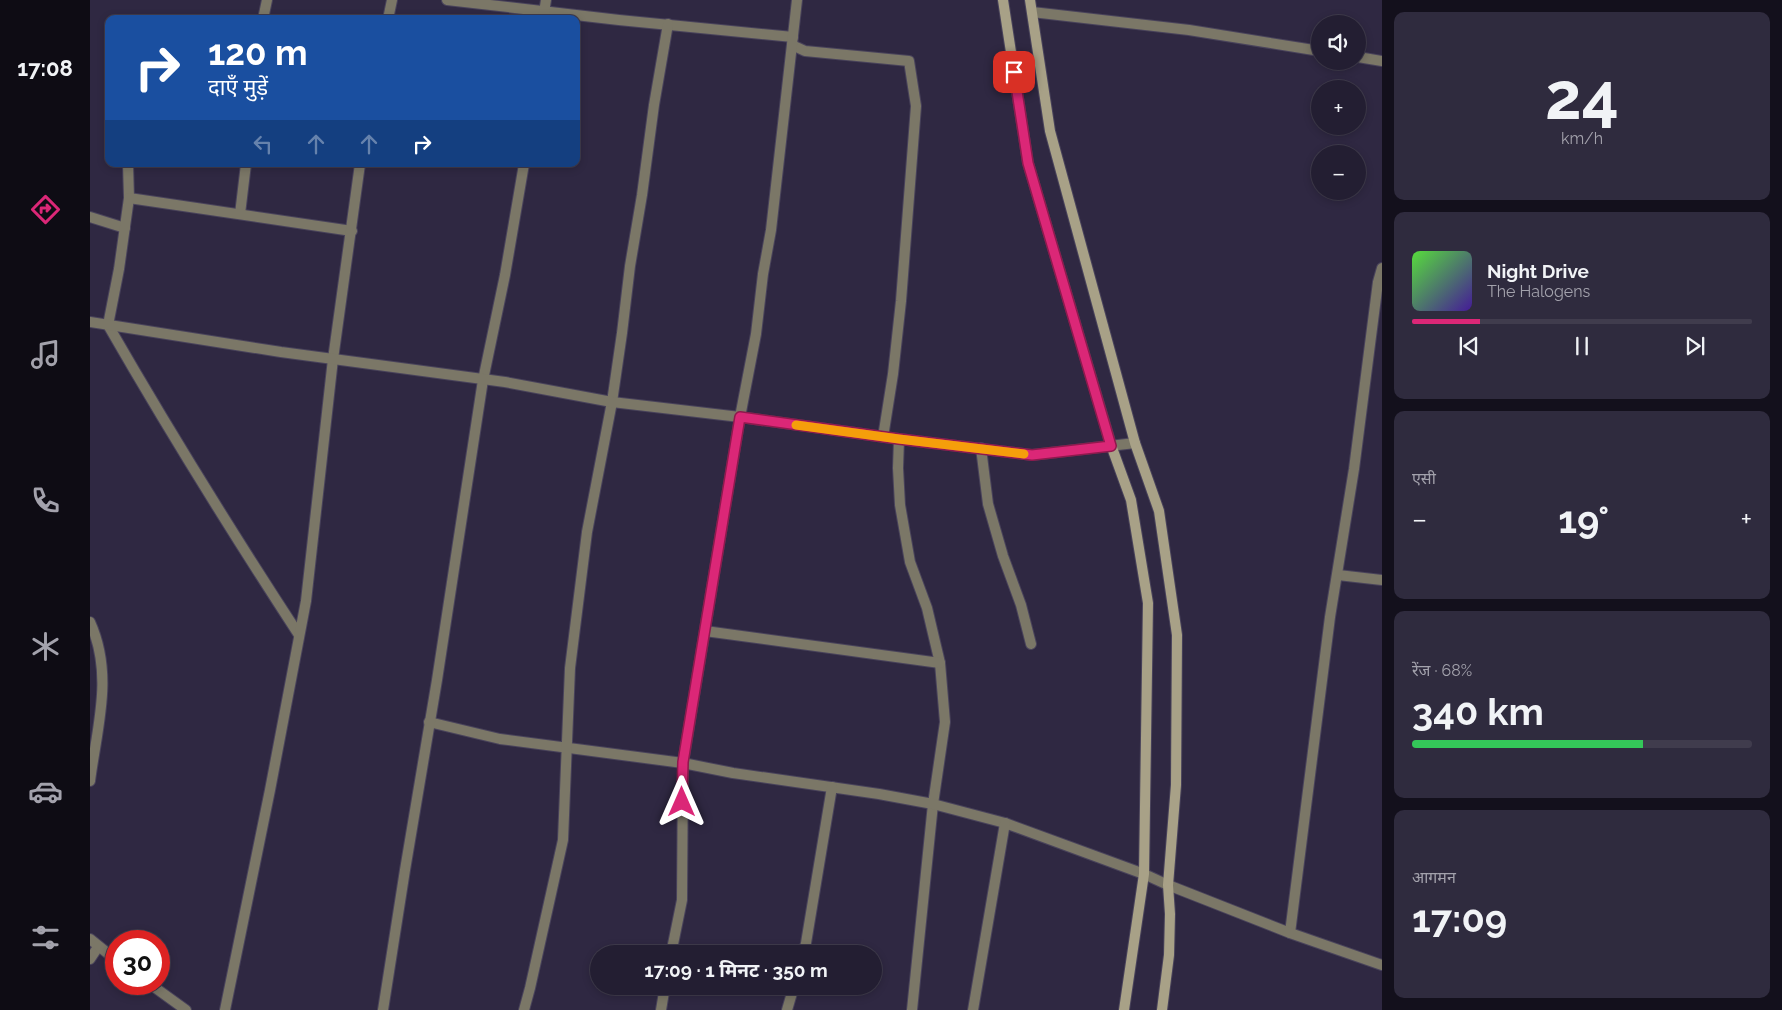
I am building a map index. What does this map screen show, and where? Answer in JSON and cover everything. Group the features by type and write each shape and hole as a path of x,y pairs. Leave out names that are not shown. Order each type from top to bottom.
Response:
{"main road":[{"path":"1003,0 1028,163 1111,446 1131,500 1148,603 1144,874 1124,1010"},
{"path":"1030,0 1050,131 1136,443 1159,511 1177,635 1176,785 1168,885 1170,914 1169,955 1162,1010"}],"street":[{"path":"265,15 267,0"},
{"path":"389,15 392,0"},
{"path":"447,0 543,15 546,0"},
{"path":"673,945 682,900 683,762 740,417 756,334 763,274 771,230 797,0"},
{"path":"1032,12 1189,30 1311,50"},
{"path":"580,17 668,24 793,41 805,51 909,61 916,106 901,301 893,374 883,437"},
{"path":"524,1010 563,840 570,668 587,532 612,402 630,266 668,24"},
{"path":"1366,58 1382,61"},
{"path":"128,167 128,198 119,269 108,325 161,418 232,533 300,635"},
{"path":"240,214 246,167"},
{"path":"225,1010 306,601 333,359 360,167"},
{"path":"383,1010 437,680 483,380 505,275 523,167"},
{"path":"128,198 352,231"},
{"path":"90,218 124,228"},
{"path":"1290,933 1330,617 1354,469 1378,282 1382,268"},
{"path":"90,322 333,359 505,382 612,402 1032,455 1136,443"},
{"path":"899,439 898,468 904,532 910,562 928,608 940,663 944,722 933,804 912,1010"},
{"path":"981,448 988,504 1003,556 1022,605 1032,644"},
{"path":"1338,575 1382,580"},
{"path":"90,622 99,649 103,671 103,697 90,781"},
{"path":"705,630 940,663"},
{"path":"429,722 500,739 683,762 733,772 933,804 1005,823 1144,874 1290,933 1382,965"},
{"path":"805,945 832,787"},
{"path":"973,1010 1005,823"},
{"path":"90,940 105,952"},
{"path":"90,959 98,947"},
{"path":"165,995 186,1010"},
{"path":"661,1010 664,995"},
{"path":"787,1010 791,995"}],"slow traffic":[{"path":"796,425 1024,454"}],"route":[{"path":"682,802 683,762 740,417 1032,455 1111,446 1028,163 1014,72"}]}
